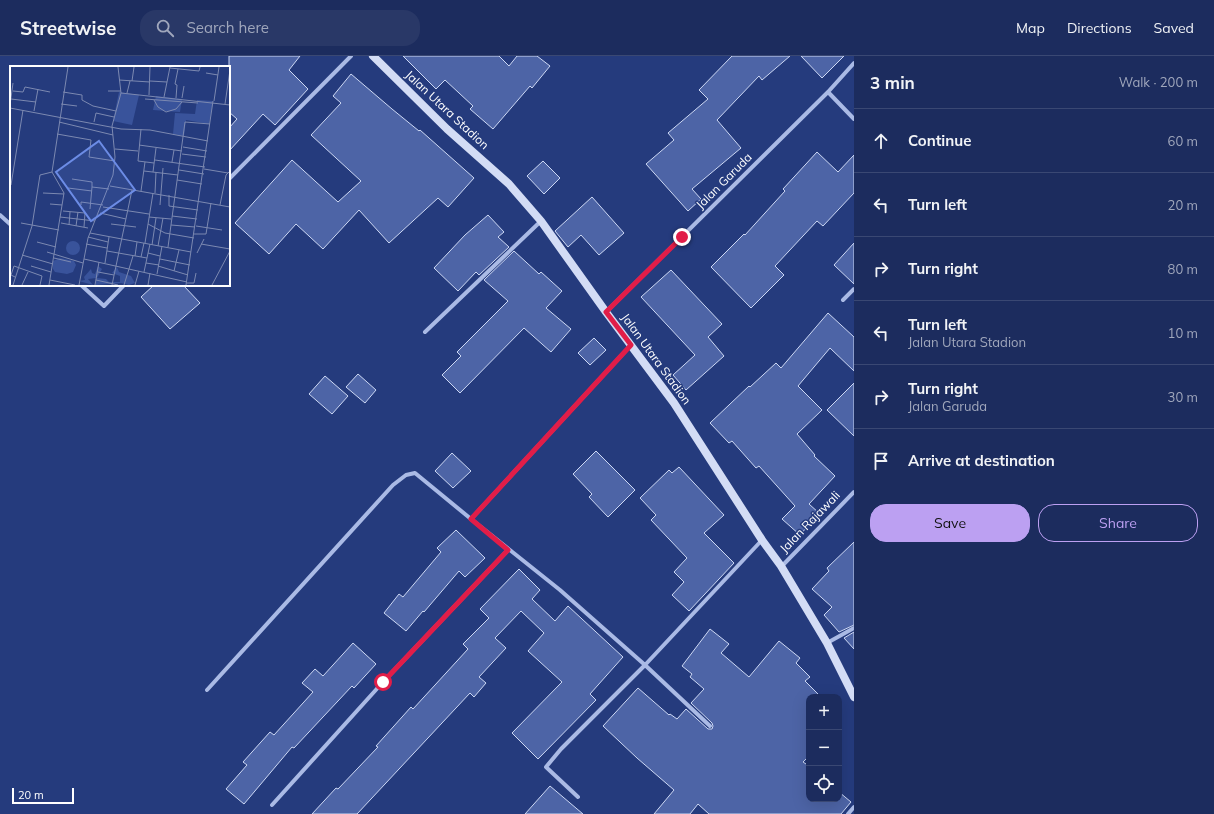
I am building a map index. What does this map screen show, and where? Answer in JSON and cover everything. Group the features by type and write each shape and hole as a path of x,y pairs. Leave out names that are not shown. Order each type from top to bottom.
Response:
{"street":[{"path":"230,178 351,56"},
{"name":"Jalan Utara Stadion","path":"373,56 447,129 509,184 541,221 606,312 674,403 762,540 781,566 827,643 854,697"},
{"name":"Jalan Garuda","path":"606,312 828,92 854,63"},
{"path":"828,92 854,119"},
{"path":"0,215 10,224"},
{"path":"425,332 541,221"},
{"path":"82,286 104,306 123,286"},
{"path":"843,300 854,288"},
{"path":"471,519 631,345"},
{"path":"207,690 393,485 406,475 415,473 508,550 560,590 645,665 710,726"},
{"name":"Jalan Rajawali","path":"781,566 854,492"},
{"path":"578,797 546,767 561,749 645,665 762,540"},
{"path":"272,805 383,682 508,550"},
{"path":"827,643 854,628"},
{"path":"848,814 854,807"}],"building":[{"path":"229,56 300,56 289,70 308,89 275,125 263,114 230,150 230,127 237,119 230,113"},
{"path":"403,56 499,56 509,66 517,56 537,56 550,66 532,88 530,86 493,129 470,109 473,106 445,80 436,89"},
{"path":"732,56 790,56 762,80 759,76 717,120 741,148 692,189 701,199 688,211 646,164 674,140 668,133 708,99 699,90"},
{"path":"801,56 844,56 822,78"},
{"path":"351,74 419,131 420,130 474,178 448,207 438,198 389,243 359,210 323,249 296,224 269,254 235,223 292,160 338,202 361,181 311,135 341,103 333,96"},
{"path":"817,152 838,172 854,155 854,193 823,226 817,221 775,266 784,275 751,308 711,267 744,234 745,235 785,191 783,189"},
{"path":"543,161 560,178 544,194 527,176"},
{"path":"592,197 624,233 599,255 581,235 568,247 555,231"},
{"path":"488,215 504,232 498,237 509,247 479,275 476,272 458,291 434,268 465,235"},
{"path":"854,243 854,284 834,265"},
{"path":"514,251 539,274 541,272 562,291 546,308 571,329 551,352 524,328 460,393 442,375 461,356 457,352 508,301 484,280"},
{"path":"671,270 722,324 708,337 724,356 686,390 673,375 695,355 641,297"},
{"path":"153,286 184,286 200,303 170,329 141,297"},
{"path":"828,313 854,337 854,371 830,348 798,386 822,410 797,434 815,455 814,456 835,476 809,504 819,513 800,535 782,519 795,506 759,466 756,468 732,441 729,443 710,423 776,363 781,368"},
{"path":"594,338 606,350 590,365 578,353"},
{"path":"358,374 376,390 365,403 346,387"},
{"path":"325,376 348,396 332,414 309,394"},
{"path":"854,383 854,436 827,410"},
{"path":"596,451 635,490 608,517 589,497 592,494 573,474"},
{"path":"452,453 471,471 453,488 435,471"},
{"path":"679,467 724,515 704,533 734,563 689,611 672,595 684,582 674,572 687,558 651,520 656,515 640,498 669,470 672,473"},
{"path":"456,530 485,558 465,577 459,571 406,631 384,613 399,594 403,597 441,552 437,548"},
{"path":"854,542 854,625 839,632 824,615 832,607 812,589 829,571 827,568"},
{"path":"519,569 540,590 532,599 555,621 568,606 623,657 590,694 596,700 538,759 512,733 562,682 528,651 544,633 521,611 495,638 506,648 479,677 486,683 474,697 470,693 357,814 312,814 378,747 376,746 411,707 413,709 468,649 463,644 489,618 480,609"},
{"path":"710,629 729,644 721,653 749,677 779,641 800,658 796,663 810,677 805,681 818,694 806,694 806,759 803,762 806,764 806,802 842,802 842,794 851,802 841,814 709,814 698,804 690,814 654,814 674,790 603,726 638,688 669,715 670,714 677,719 686,709 708,729 712,729 712,723 691,703 704,689 690,677 692,674 682,666"},
{"path":"854,632 854,649 844,638"},
{"path":"353,643 376,664 354,688 352,686 294,748 292,747 244,804 226,789 247,765 243,762 270,732 274,735 313,692 302,683 315,669 323,676"},
{"path":"550,786 583,814 525,814"}],"route":[{"path":"383,682 508,550 471,519 631,345 606,312 682,237"}]}
